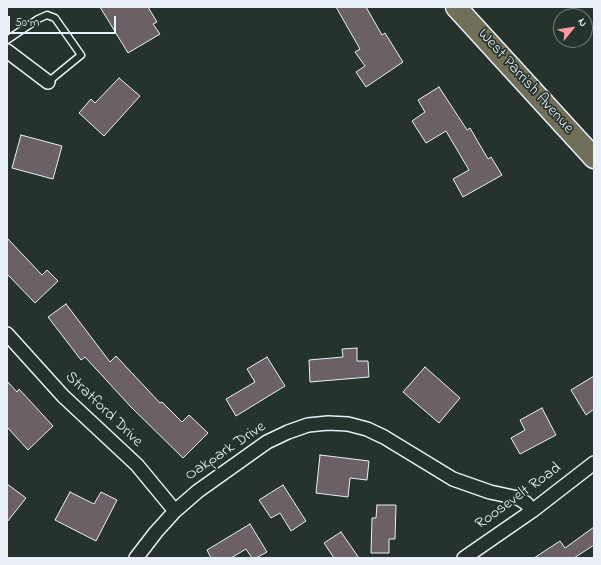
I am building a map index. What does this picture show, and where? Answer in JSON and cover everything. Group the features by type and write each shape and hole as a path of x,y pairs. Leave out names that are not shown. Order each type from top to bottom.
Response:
{"main road":[{"name":"West Parrish Avenue","path":"456,7 594,158"}],"street":[{"path":"7,51 48,82"},
{"name":"Stratford Drive","path":"7,334 63,396 137,465 175,511"},
{"name":"Oakpark Drive","path":"136,558 156,532 175,511 198,491 267,442 308,425 328,423 348,424 367,429 384,437 453,479 490,492 518,498 526,503 532,510"},
{"name":"Roosevelt Road","path":"464,558 532,510 594,463"}],"lane":[{"path":"7,40 38,19 47,15 56,18 81,55 48,82"}],"building":[{"path":"100,7 148,7 157,22 153,24 160,34 128,53"},
{"path":"336,7 366,7 382,35 385,33 403,62 366,87 356,72 365,66 355,52 360,49"},
{"path":"119,78 140,96 104,136 79,113 91,99 95,103"},
{"path":"439,87 467,130 470,128 488,159 491,157 502,175 463,197 453,179 469,170 446,131 426,143 412,121 425,112 418,100"},
{"path":"21,135 62,146 53,179 12,168"},
{"path":"7,238 42,275 47,270 58,281 35,303 7,274"},
{"path":"66,304 110,362 116,356 160,403 162,402 182,422 189,415 208,433 183,458 131,407 85,357 81,360 48,317"},
{"path":"357,348 357,361 368,361 369,377 310,382 309,360 343,357 342,349"},
{"path":"267,357 285,386 236,416 226,399 255,382 247,369"},
{"path":"425,367 460,398 439,423 403,392"},
{"path":"594,376 594,409 586,415 571,390"},
{"path":"7,381 17,392 19,389 53,426 28,450 7,427"},
{"path":"542,408 556,435 520,454 511,438 525,430 520,420"},
{"path":"320,455 369,461 367,480 350,478 348,497 316,493"},
{"path":"7,484 26,498 7,522"},
{"path":"283,485 306,521 291,531 280,513 271,518 259,500"},
{"path":"70,492 94,504 101,492 117,500 96,541 55,520"},
{"path":"377,505 396,505 395,539 389,539 389,553 371,553 372,518 376,518"},
{"path":"250,524 267,552 256,558 252,558 246,549 231,558 211,558 207,550"},
{"path":"594,527 594,545 574,558 534,558 560,541 565,548"},
{"path":"341,532 359,558 334,558 324,543"}]}
